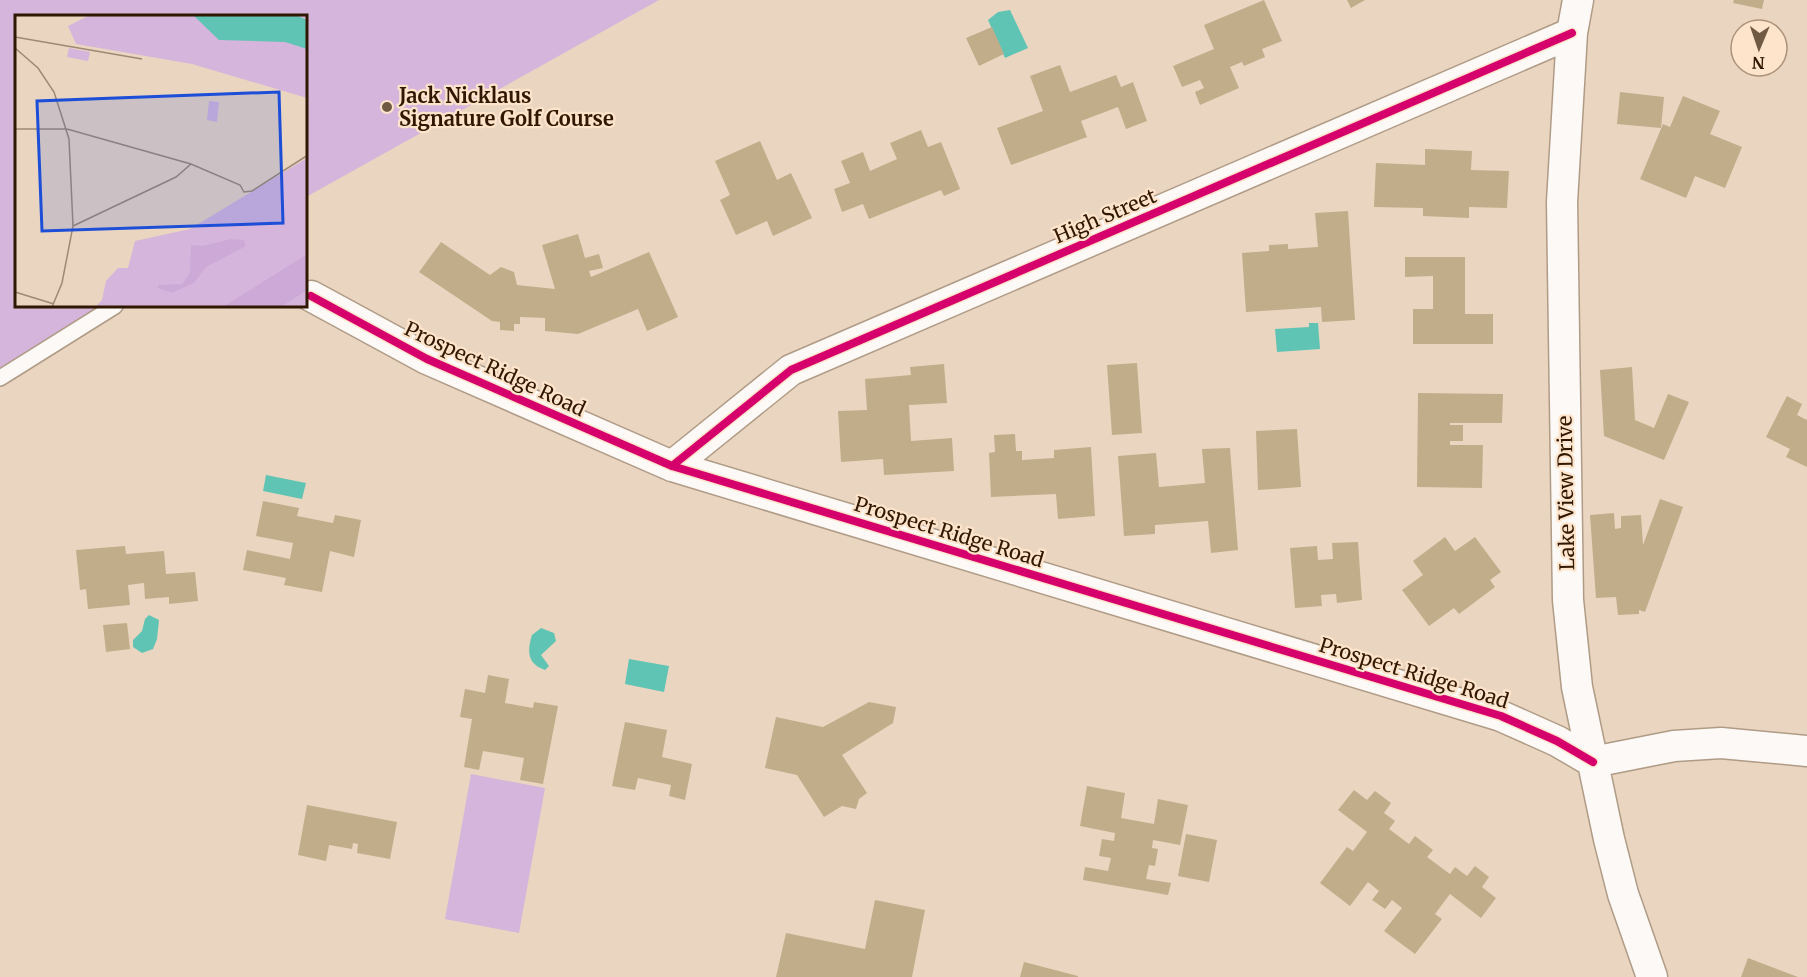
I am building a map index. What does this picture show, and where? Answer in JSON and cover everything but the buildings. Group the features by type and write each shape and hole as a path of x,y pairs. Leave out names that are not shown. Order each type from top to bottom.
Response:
{"street":[{"name":"Lake View Drive","path":"1578,0 1572,33 1562,202 1568,600 1577,687 1593,762 1623,894 1652,977"},
{"name":"High Street","path":"672,466 791,370 1572,33"},
{"name":"Prospect Ridge Road","path":"309,290 427,359 672,466 1501,716 1557,741 1593,762"},
{"path":"1593,762 1674,746 1721,743 1807,752"}],"lane":[{"path":"0,378 112,308"}],"shaded area":[{"name":"Jack Nicklaus Signature Golf Course","path":"0,0 659,0 308,196 308,15 15,15 15,308 108,308 0,368"},
{"path":"471,774 545,788 519,933 445,919"}],"water":[{"path":"1010,10 1028,48 1005,58 988,20 998,12"},
{"path":"1309,323 1318,323 1320,349 1277,352 1275,329 1309,327"},
{"path":"266,475 306,483 302,499 263,491"},
{"path":"149,615 159,620 157,639 153,649 142,653 133,647 133,640 142,631 145,619"},
{"path":"541,628 554,633 556,641 541,655 549,666 545,670 532,661 529,652 532,635"},
{"path":"629,659 669,666 664,692 625,684"}],"cycle path":[{"path":"672,466 791,370 1572,33"},
{"path":"311,296 427,359 672,466 1501,716 1557,741 1593,762"}],"place":[{"name":"Jack Nicklaus Signature Golf Course","path":"387,107"}]}
